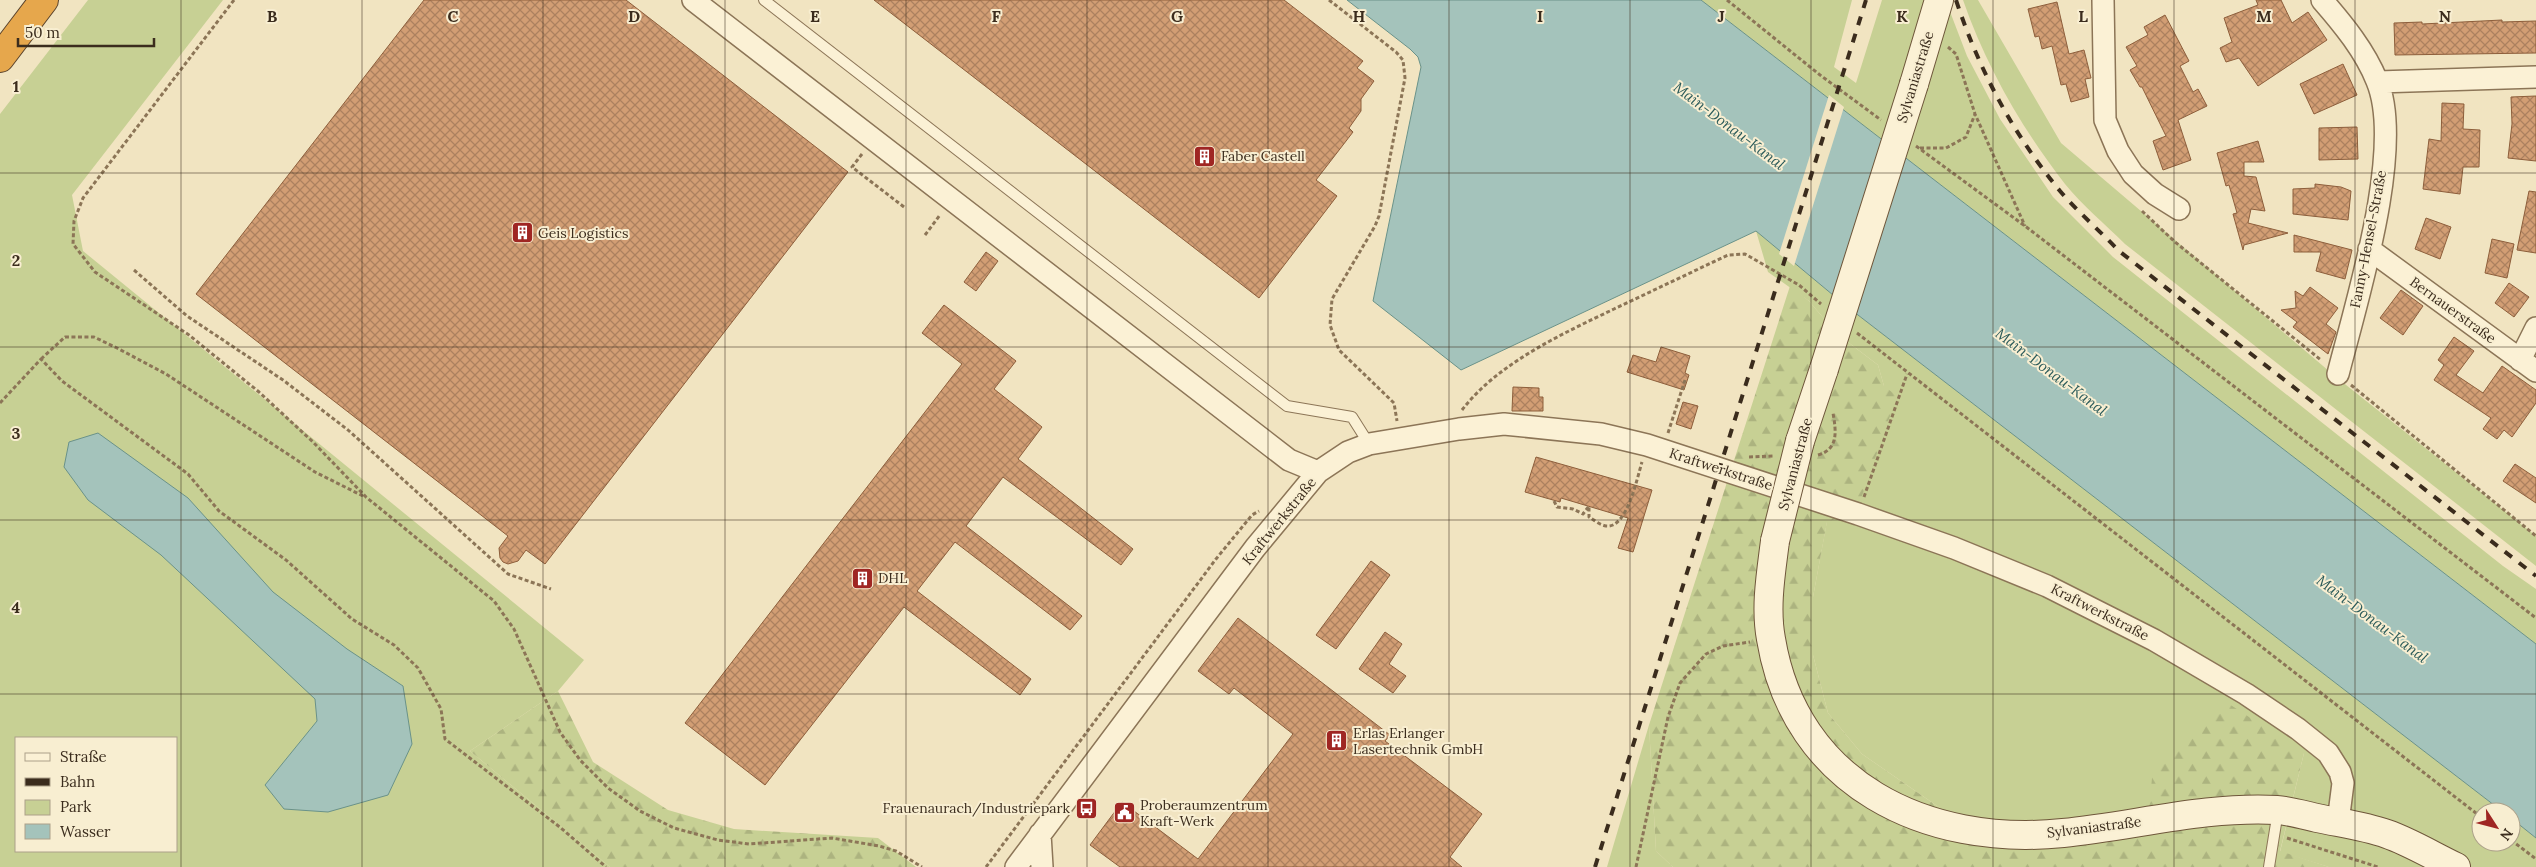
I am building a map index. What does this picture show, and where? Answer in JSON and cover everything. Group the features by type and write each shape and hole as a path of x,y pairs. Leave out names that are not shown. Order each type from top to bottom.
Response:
{"highway":[{"path":"0,58 44,0"}],"street":[{"path":"693,0 1289,460 1318,472"},
{"name":"Sylvaniastraße","path":"1939,0 1800,441 1775,541 1770,582 1770,629 1776,663 1803,728 1828,761 1850,779 1889,805 1925,820 1967,831 2012,834 2062,833 2218,812 2276,822 2338,822"},
{"path":"2103,0 2105,120 2118,151 2133,174 2155,194 2179,209"},
{"name":"Fanny-Hensel-Straße","path":"2322,0 2361,51 2378,82 2384,108 2386,138 2382,188 2338,374"},
{"path":"2378,82 2536,77"},
{"name":"Bernauerstraße","path":"2369,249 2528,365"},
{"path":"2528,365 2536,328"},
{"name":"Kraftwerkstraße","path":"1016,867 1255,548 1318,472 1348,452 1369,444 1504,424 1601,434 1657,443 1954,548 2047,586 2154,640 2246,694 2298,729 2328,753 2340,772 2343,783 2338,822"},
{"path":"2338,822 2388,834 2456,867"},
{"path":"1040,834 1042,867"}],"lane":[{"path":"764,0 1287,406 1352,417 1369,444"},
{"path":"2269,867 2276,822"}],"path":[{"path":"234,0 83,198 74,221 73,244 95,272 189,335 260,392 313,442 366,497 494,601 514,629 560,732 580,760 608,788 640,811 674,828 718,840 749,844 832,838 879,846 896,851 922,867"},
{"path":"1329,0 1396,52 1402,60 1405,78 1379,216 1332,299 1330,325 1339,350 1394,403 1401,438"},
{"path":"1727,0 1820,75 1888,125"},
{"path":"1956,54 1975,114 2025,226"},
{"path":"1919,148 1946,148 1966,137 1975,114"},
{"path":"873,140 852,167 904,207"},
{"path":"1911,142 2025,226 2536,618"},
{"path":"925,235 951,200"},
{"path":"2136,205 2175,242 2536,536"},
{"path":"1458,416 1469,401 1541,344 1728,255"},
{"path":"134,270 187,316 283,380 348,430 508,574 551,588"},
{"path":"0,404 41,359 65,337 94,337 166,374 315,472 366,497"},
{"path":"41,359 62,381 91,400 188,474 219,511 286,560 352,619 394,645 418,668 441,709 445,739 561,828 606,867"},
{"path":"1858,514 1907,374 2471,809"},
{"path":"1554,501 1557,507 1573,509 1583,514 1589,506 1589,517 1607,526 1616,524 1623,517 1685,380"},
{"path":"986,867 1216,559 1252,515 1267,506"},
{"path":"1636,867 1668,717 1680,683 1706,654 1723,646"},
{"path":"2276,822 2378,867"},
{"path":"2521,848 2536,859"}],"green space":[{"path":"88,0 223,0 72,195 83,251 584,660 558,691 470,751 610,867 0,867 0,114"},
{"path":"1701,0 1852,0 1834,67 1856,83 1882,0 1951,0 1949,9 1967,56 2000,119 2053,197 2113,257 2503,566 2536,589 2536,644"},
{"path":"1963,0 1978,0 2061,143 2336,377 2536,536 2536,566 2125,244 2086,207 2049,163 2006,96 1972,25"},
{"path":"1756,231 1845,305 2490,802 2471,802 2471,852 2521,852 2521,826 2536,838 2536,867 2329,867 2280,852 2304,753 2148,821 1969,828 1862,754 1828,713 1813,655 1813,597 1827,521 1884,386 1878,365 1836,333 1809,301 1768,272"},
{"path":"1790,286 1809,301 1836,333 1878,365 1884,386 1897,396 1857,510 1827,522 1813,597 1813,655 1828,713 1862,754 1969,828 2148,821 2152,778 2178,741 2223,700 2304,753 2280,851 2329,867 1673,867 1656,851 1649,725"},
{"path":"558,691 593,762 668,810 734,829 878,838 916,867 610,867 470,751"},
{"path":"1649,725 1656,851 1673,867 1607,867"}],"water":[{"name":"Main-Donau-Kanal","path":"1347,0 1701,0 2536,644 2536,838 2521,826 2521,802 2490,802 1845,305 1756,231 1461,370 1373,301 1421,67 1418,57"},
{"path":"98,433 188,498 273,592 347,649 403,686 412,744 388,795 328,812 284,809 265,785 317,721 315,699 161,555 88,500 64,467 69,442"}],"pier":[{"path":"1829,95 1844,107 1794,266 1779,254"}],"building":[{"name":"Geis Logistics","path":"424,0 626,0 848,172 545,564 526,550 518,561 508,564 503,562 500,558 499,548 508,536 196,294"},
{"name":"Faber Castell","path":"874,0 1284,0 1363,61 1357,68 1374,81 1361,99 1361,111 1349,128 1353,132 1316,180 1337,196 1259,298"},
{"path":"2256,0 2281,0 2292,23 2308,12 2327,40 2258,86 2239,58 2226,62 2220,48 2232,42 2224,18 2258,5"},
{"path":"2057,2 2069,54 2084,50 2091,78 2085,79 2089,97 2071,102 2066,84 2061,85 2052,46 2042,49 2039,36 2035,37 2028,9"},
{"path":"2165,15 2189,61 2180,66 2193,92 2198,89 2207,106 2178,120 2191,160 2163,170 2153,141 2166,136 2142,87 2140,87 2130,70 2137,66 2126,47 2148,35 2144,27"},
{"path":"2502,20 2502,22 2536,21 2536,53 2395,55 2394,23 2422,22 2422,24"},
{"path":"2343,64 2357,95 2314,114 2300,84"},
{"path":"2536,96 2536,161 2508,158 2512,124 2511,97"},
{"path":"2442,103 2464,104 2463,129 2480,130 2479,167 2463,167 2460,194 2423,189 2429,139 2441,141"},
{"path":"2357,127 2358,159 2319,160 2319,128"},
{"path":"2258,141 2264,162 2244,162 2244,176 2256,177 2265,211 2251,209 2248,223 2288,233 2244,245 2243,250 2233,214 2237,213 2229,185 2226,186 2217,153"},
{"path":"2315,184 2341,187 2351,191 2348,220 2293,214 2293,189 2315,188"},
{"path":"2529,191 2536,192 2536,253 2517,250"},
{"path":"2426,218 2451,227 2440,259 2415,249"},
{"path":"2294,235 2352,250 2345,279 2316,271 2321,252 2294,252"},
{"path":"2492,239 2514,244 2507,278 2485,273"},
{"path":"986,252 998,261 976,291 964,282"},
{"path":"2509,283 2529,297 2514,317 2495,303"},
{"path":"2310,287 2338,308 2326,324 2336,332 2328,354 2293,327 2297,322 2281,310 2296,308 2295,291 2303,296"},
{"path":"2401,290 2423,306 2403,335 2380,318"},
{"name":"DHL","path":"944,305 1016,361 994,389 1042,427 1018,459 1133,549 1121,565 1003,477 966,526 1082,616 1070,630 955,542 917,591 1031,679 1020,695 904,607 765,785 685,723 962,364 922,333"},
{"path":"2454,337 2474,351 2456,375 2483,393 2502,366 2536,390 2536,403 2512,437 2504,430 2497,439 2483,429 2491,418 2434,380 2444,365 2438,360"},
{"path":"1661,347 1690,356 1685,373 1689,375 1684,390 1627,372 1633,355 1656,362"},
{"path":"1513,387 1539,388 1539,397 1543,397 1543,411 1512,411"},
{"path":"1683,402 1698,406 1691,429 1676,424"},
{"path":"1536,457 1652,490 1633,552 1618,548 1628,518 1561,498 1560,502 1525,492"},
{"path":"2515,464 2536,478 2536,503 2503,481"},
{"path":"1371,561 1390,575 1336,649 1316,635"},
{"path":"1238,618 1390,735 1385,741 1482,814 1450,857 1462,867 1120,867 1090,845 1122,802 1198,859 1293,734 1234,688 1229,694 1198,671"},
{"path":"1385,632 1402,644 1389,664 1406,676 1393,693 1359,669"}],"railway":[{"path":"1595,867 1866,0"},
{"path":"1956,0 1975,51 1987,76 2027,147 2060,191 2119,251 2536,576"}],"place":[{"name":"Faber Castell","path":"1205,156"},
{"name":"Geis Logistics","path":"522,233"},
{"name":"DHL","path":"862,578"},
{"name":"Erlas Erlanger Lasertechnik GmbH","path":"1337,741"},
{"name":"Frauenaurach/Industriepark","path":"1086,808"},
{"name":"Proberaumzentrum Kraft-Werk","path":"1124,813"}]}
